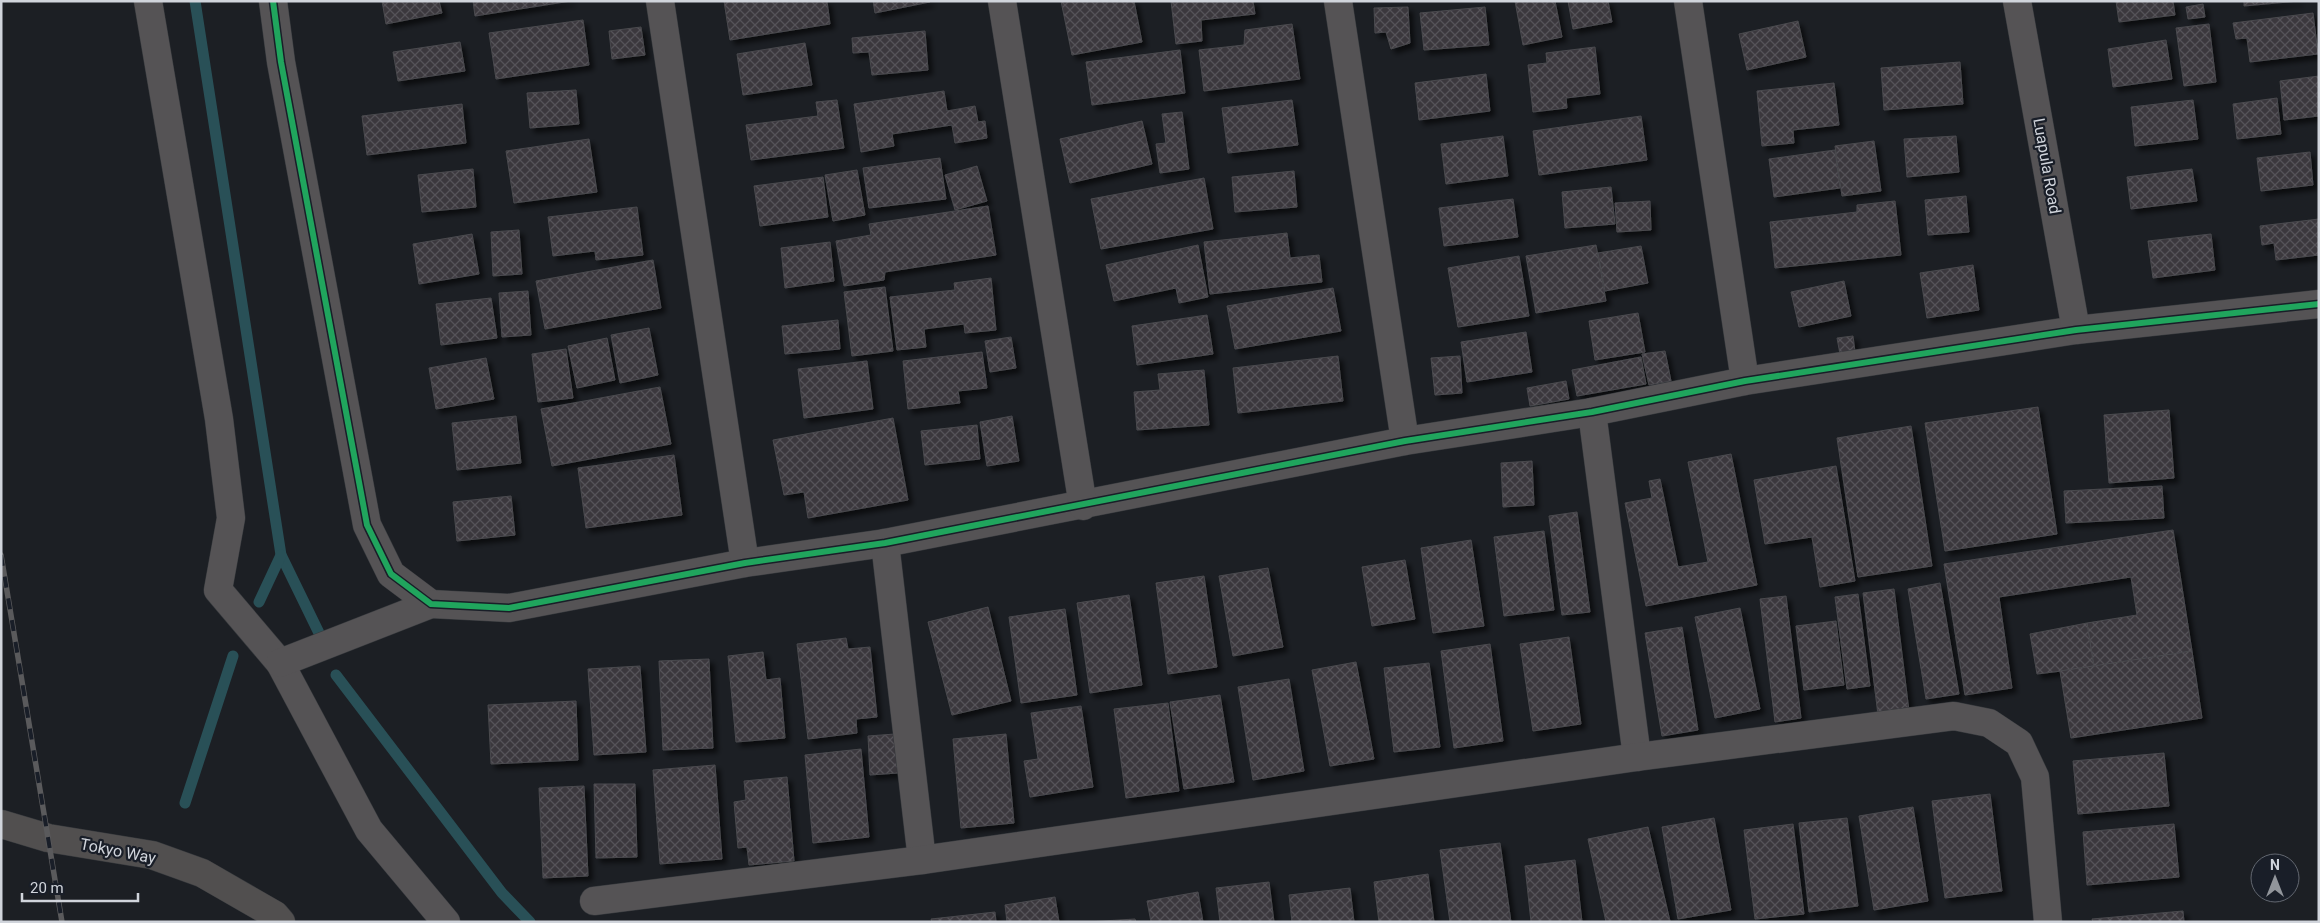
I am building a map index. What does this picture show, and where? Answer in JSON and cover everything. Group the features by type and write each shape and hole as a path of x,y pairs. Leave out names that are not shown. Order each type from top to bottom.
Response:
{"main road":[{"name":"Tokyo Way","path":"1,824 48,838 152,855 202,873 275,915 281,922"}],"street":[{"path":"148,1 219,419 230,508 231,518 218,590 280,663 369,830 446,922"},
{"path":"273,1 281,62 367,524 391,574 431,604"},
{"path":"660,1 745,563"},
{"path":"1002,1 1083,506"},
{"path":"1338,1 1405,441"},
{"path":"1688,1 1746,381"},
{"name":"Luapula Road","path":"2017,1 2076,330"},
{"path":"280,663 431,604 509,608 745,563 885,543 1083,506 1405,441 1592,412 1746,381 2076,330 2319,304"},
{"path":"1592,412 1638,757"},
{"path":"885,543 922,860"},
{"path":"594,901 922,860 1638,757 1954,716 1989,723 2019,743 2035,777 2048,922"}],"building":[{"path":"382,1 439,1 442,13 386,24"},
{"path":"473,1 571,1 475,16"},
{"path":"724,1 827,1 830,24 730,40"},
{"path":"873,1 930,1 930,2 875,13"},
{"path":"1061,1 1134,1 1142,42 1072,55"},
{"path":"1171,1 1253,1 1255,14 1201,20 1202,41 1176,44"},
{"path":"1515,1 1555,1 1562,37 1523,45"},
{"path":"1568,1 1608,1 1612,22 1573,29"},
{"path":"2116,1 2173,1 2175,15 2119,22"},
{"path":"2244,1 2299,1 2244,6"},
{"path":"2203,4 2205,17 2188,19 2186,7"},
{"path":"1408,7 1410,43 1391,49 1386,32 1375,33 1374,8"},
{"path":"1485,7 1489,45 1424,50 1420,13"},
{"path":"2313,13 2318,54 2250,62 2247,38 2236,39 2233,23"},
{"path":"583,20 589,65 496,79 489,33"},
{"path":"1798,21 1806,57 1747,70 1739,34"},
{"path":"1292,24 1300,79 1204,91 1199,50 1244,45 1245,30"},
{"path":"2209,24 2216,82 2184,86 2176,28"},
{"path":"641,27 645,55 612,59 609,31"},
{"path":"925,31 928,70 872,75 869,52 853,53 852,38"},
{"path":"2166,40 2172,79 2113,87 2108,49"},
{"path":"460,42 465,71 398,81 393,52"},
{"path":"805,43 812,85 743,95 737,54"},
{"path":"1595,47 1600,94 1566,98 1567,108 1533,112 1528,65 1547,63 1546,53"},
{"path":"1180,50 1185,93 1092,105 1086,62"},
{"path":"1960,62 1963,104 1884,110 1881,68"},
{"path":"1486,74 1490,111 1419,120 1415,83"},
{"path":"2319,76 2319,116 2284,120 2280,81"},
{"path":"1834,83 1839,125 1793,130 1794,143 1762,146 1757,91"},
{"path":"576,90 579,124 530,128 527,93"},
{"path":"944,91 947,111 975,106 978,122 985,121 987,138 955,143 952,125 892,134 894,146 861,152 854,104"},
{"path":"2277,98 2281,134 2237,139 2233,104"},
{"path":"837,100 844,148 751,160 746,125 818,116 816,102"},
{"path":"1292,100 1298,145 1228,153 1222,108"},
{"path":"2193,100 2198,139 2135,146 2131,107"},
{"path":"462,104 466,143 367,155 362,116"},
{"path":"1182,112 1189,169 1160,173 1156,144 1166,143 1162,114"},
{"path":"1641,116 1647,160 1539,175 1533,131"},
{"path":"1142,121 1152,164 1070,183 1060,139"},
{"path":"1503,136 1508,176 1446,184 1441,144"},
{"path":"1956,136 1959,172 1907,177 1904,139"},
{"path":"589,139 597,192 514,203 506,151"},
{"path":"1874,141 1881,191 1842,196 1835,146"},
{"path":"1835,150 1840,188 1774,197 1769,159"},
{"path":"2310,152 2313,185 2261,191 2257,158"},
{"path":"940,158 946,199 869,208 863,168"},
{"path":"977,166 987,201 955,210 945,175"},
{"path":"473,169 476,207 422,212 418,175"},
{"path":"2192,169 2197,201 2131,209 2127,177"},
{"path":"857,170 865,215 833,221 825,175"},
{"path":"1294,171 1297,207 1235,212 1232,177"},
{"path":"823,177 828,217 760,226 754,186"},
{"path":"1204,178 1213,229 1101,249 1091,199"},
{"path":"1611,187 1615,224 1565,228 1562,192"},
{"path":"1966,196 1969,232 1928,235 1925,200"},
{"path":"1513,199 1518,237 1444,246 1439,208"},
{"path":"1650,201 1651,230 1617,232 1615,203"},
{"path":"1895,201 1901,255 1775,268 1770,222 1857,212 1857,205"},
{"path":"988,206 996,255 885,272 884,280 844,286 836,241 871,235 869,224"},
{"path":"637,207 643,255 596,260 595,251 553,256 548,217"},
{"path":"2319,219 2319,255 2276,260 2274,243 2262,245 2260,226"},
{"path":"519,230 522,274 493,276 491,232"},
{"path":"1287,233 1290,258 1319,255 1322,282 1210,294 1204,242"},
{"path":"472,234 479,274 419,284 413,244"},
{"path":"2211,234 2215,270 2153,278 2148,241"},
{"path":"830,242 834,281 785,288 781,248"},
{"path":"1198,245 1208,297 1179,303 1176,288 1114,301 1106,265"},
{"path":"1596,245 1606,301 1536,313 1526,256"},
{"path":"1641,246 1648,283 1605,291 1598,253"},
{"path":"1519,256 1529,316 1458,327 1448,268"},
{"path":"653,260 661,308 545,329 536,281"},
{"path":"1973,265 1979,310 1927,318 1920,273"},
{"path":"991,278 996,330 965,333 964,324 924,329 926,347 897,350 890,297 955,290 954,283"},
{"path":"1844,281 1851,316 1799,327 1791,292"},
{"path":"885,287 893,351 852,356 844,292"},
{"path":"1333,288 1341,331 1235,349 1227,306"},
{"path":"528,291 531,335 502,337 499,293"},
{"path":"491,298 497,338 441,345 436,304"},
{"path":"1638,313 1645,352 1595,360 1589,321"},
{"path":"1207,315 1213,354 1137,365 1132,326"},
{"path":"838,320 840,349 785,354 782,326"},
{"path":"649,328 658,375 620,383 611,335"},
{"path":"1526,332 1532,372 1467,382 1461,342"},
{"path":"1853,336 1855,352 1840,354 1837,338"},
{"path":"1011,337 1016,368 990,372 985,341"},
{"path":"607,338 615,380 577,388 568,346"},
{"path":"566,349 573,398 538,402 532,354"},
{"path":"1665,351 1671,381 1649,385 1642,354"},
{"path":"982,352 987,388 958,391 960,403 908,409 903,361"},
{"path":"1338,356 1343,401 1238,413 1233,368"},
{"path":"1460,356 1462,393 1435,395 1431,358"},
{"path":"1641,357 1646,384 1577,396 1572,370"},
{"path":"486,358 494,399 436,409 429,368"},
{"path":"867,361 873,409 804,418 798,369"},
{"path":"1204,370 1209,425 1137,430 1134,392 1160,390 1158,374"},
{"path":"1566,381 1569,399 1530,406 1527,388"},
{"path":"660,387 671,444 552,466 541,409"},
{"path":"2038,407 2057,534 1945,551 1925,423"},
{"path":"2169,410 2174,478 2109,483 2104,415"},
{"path":"516,416 521,463 457,470 452,423"},
{"path":"1012,416 1019,461 987,466 980,422"},
{"path":"893,418 908,500 808,518 804,492 784,495 773,440"},
{"path":"977,425 980,459 925,465 921,431"},
{"path":"1911,426 1932,566 1858,577 1837,438"},
{"path":"1731,454 1757,585 1646,606 1625,503 1652,498 1649,481 1660,479 1678,567 1708,562 1688,462"},
{"path":"674,455 682,515 586,528 578,468"},
{"path":"1532,461 1534,505 1503,507 1501,463"},
{"path":"1836,466 1855,581 1820,587 1812,537 1765,544 1754,480"},
{"path":"2162,486 2164,518 2066,523 2064,491"},
{"path":"511,496 515,535 457,541 453,502"},
{"path":"1577,512 1590,612 1562,615 1549,516"},
{"path":"2173,530 2192,651 2094,667 2087,623 2137,615 2131,577 1999,597 2012,688 1965,695 1944,564"},
{"path":"1544,531 1554,610 1504,616 1494,537"},
{"path":"1471,540 1484,626 1433,633 1421,548"},
{"path":"1405,560 1415,619 1372,626 1362,567"},
{"path":"1268,568 1283,647 1233,656 1219,576"},
{"path":"1204,576 1217,667 1168,674 1156,583"},
{"path":"1940,583 1959,694 1926,699 1908,589"},
{"path":"1894,589 1909,711 1878,715 1863,593"},
{"path":"1858,594 1870,686 1847,689 1835,597"},
{"path":"1129,595 1142,685 1090,693 1077,603"},
{"path":"1786,596 1801,718 1775,722 1760,599"},
{"path":"988,607 1011,701 952,715 928,622"},
{"path":"1740,608 1760,709 1715,718 1695,617"},
{"path":"1065,609 1077,695 1021,703 1009,617"},
{"path":"1836,621 1844,685 1804,690 1796,626"},
{"path":"2087,623 2094,667 2037,674 2030,634"},
{"path":"1682,627 1698,730 1662,736 1645,633"},
{"path":"1569,637 1581,724 1533,731 1520,644"},
{"path":"846,638 848,649 870,647 877,717 856,719 857,733 808,739 797,644"},
{"path":"1490,644 1503,741 1454,748 1441,651"},
{"path":"2192,651 2202,718 2071,738 2060,671"},
{"path":"763,652 766,680 780,678 785,738 736,742 728,656"},
{"path":"709,659 713,748 663,750 659,661"},
{"path":"1356,662 1374,759 1330,766 1312,670"},
{"path":"1429,663 1440,747 1394,752 1384,668"},
{"path":"640,666 646,752 594,755 588,669"},
{"path":"1289,679 1304,771 1253,780 1238,687"},
{"path":"1220,695 1234,782 1184,789 1170,702"},
{"path":"576,701 578,760 491,764 488,705"},
{"path":"1168,703 1179,791 1126,798 1114,709"},
{"path":"1081,706 1093,787 1030,797 1024,761 1038,759 1031,713"},
{"path":"895,734 898,773 870,775 868,736"},
{"path":"1006,734 1014,823 961,828 953,739"},
{"path":"861,749 869,837 813,843 805,755"},
{"path":"2164,753 2169,806 2078,814 2073,761"},
{"path":"715,765 722,859 660,864 653,770"},
{"path":"787,777 794,861 749,865 747,847 738,848 734,802 746,800 744,781"},
{"path":"594,784 635,784 637,857 596,858"},
{"path":"584,786 588,876 543,878 539,788"},
{"path":"1990,794 2002,891 1945,898 1932,801"},
{"path":"1913,807 1928,901 1874,910 1859,816"},
{"path":"1714,818 1731,910 1678,919 1662,827"},
{"path":"1847,818 1858,906 1809,912 1799,823"},
{"path":"1793,824 1804,914 1755,919 1744,830"},
{"path":"2174,824 2179,877 2087,885 2083,832"},
{"path":"1648,827 1670,921 1606,922 1588,839"},
{"path":"1500,843 1511,922 1450,922 1440,850"},
{"path":"1575,860 1582,922 1531,922 1525,866"},
{"path":"1428,874 1434,922 1379,922 1374,882"},
{"path":"1269,882 1274,922 1220,922 1216,888"},
{"path":"1350,888 1354,922 1292,922 1289,895"},
{"path":"1198,892 1203,922 1151,922 1147,901"},
{"path":"1055,897 1059,922 1007,922 1005,905"},
{"path":"2183,911 2184,922 2093,922 2092,919"},
{"path":"995,912 996,922 932,922 931,919"},
{"path":"1135,919 1136,922 1087,922"}],"waterway":[{"path":"195,1 281,555 319,633"},
{"path":"259,602 281,555"},
{"path":"185,803 233,656"},
{"path":"336,675 502,893 530,922"}],"railway":[{"path":"1,555 62,922"}],"cycle path":[{"path":"273,1 281,62 367,525 391,574 431,604 509,608 745,563 885,543 1405,441 1592,412 1745,381 2076,330 2319,304"}]}
